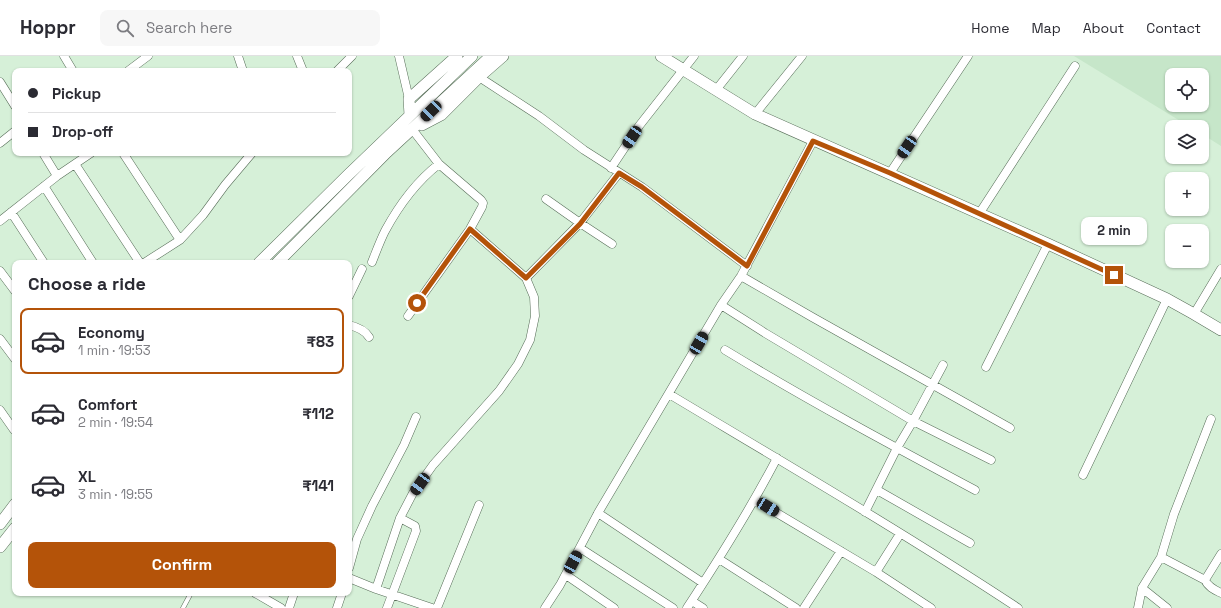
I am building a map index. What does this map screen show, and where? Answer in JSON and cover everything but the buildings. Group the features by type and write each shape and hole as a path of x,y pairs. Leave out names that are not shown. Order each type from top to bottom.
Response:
{"main road":[{"path":"411,114 409,99 457,56"},
{"path":"262,260 346,176 472,56"},
{"path":"280,260 387,152 491,56"},
{"path":"416,126 441,115 479,77 503,56"},
{"path":"661,56 755,114 813,141 890,173 1167,299 1221,330"},
{"path":"0,524 12,508"},
{"path":"0,547 12,532"}],"street":[{"path":"64,56 71,68"},
{"path":"132,68 148,56"},
{"path":"238,56 242,68"},
{"path":"297,56 302,68"},
{"path":"340,68 352,56"},
{"path":"398,56 409,99"},
{"path":"611,168 639,126 694,56"},
{"path":"716,90 743,56"},
{"path":"755,114 802,56"},
{"path":"890,173 968,56"},
{"path":"979,214 1075,66"},
{"path":"479,77 539,116 584,150 642,187 747,266"},
{"path":"0,82 12,101"},
{"path":"408,316 470,229 481,211 483,203 439,164 416,126"},
{"path":"0,143 12,134"},
{"path":"545,608 566,575 598,513 721,304 747,266 813,141"},
{"path":"45,156 57,176"},
{"path":"0,221 57,176 87,156"},
{"path":"125,156 180,240"},
{"path":"149,260 180,240 203,215 225,185 249,156"},
{"path":"75,164 138,260"},
{"path":"372,262 384,232 398,209 430,171 439,164"},
{"path":"526,278 580,224 619,173"},
{"path":"44,186 91,260"},
{"path":"546,199 580,224 612,244"},
{"path":"11,212 42,260"},
{"path":"376,589 400,518 413,493 433,466 499,391 518,364 530,340 535,316 534,297 526,278 470,229"},
{"path":"986,367 1048,244"},
{"path":"352,290 362,269"},
{"path":"1194,314 1221,269"},
{"path":"0,271 12,287"},
{"path":"741,276 812,318 1010,428"},
{"path":"1083,475 1167,299"},
{"path":"721,304 765,333 913,420 991,460"},
{"path":"352,326 365,332 369,337"},
{"path":"0,339 12,355"},
{"path":"725,350 754,368 975,490"},
{"path":"865,512 897,448 943,365"},
{"path":"669,394 965,573 1018,608"},
{"path":"0,410 12,427"},
{"path":"352,557 357,539 366,519 404,445 416,418"},
{"path":"1138,608 1142,588 1161,557 1174,514 1211,419"},
{"path":"703,608 689,605 755,500 777,458"},
{"path":"876,490 970,543"},
{"path":"755,500 876,572 930,608"},
{"path":"437,608 479,505"},
{"path":"598,513 703,583"},
{"path":"387,608 416,528 412,524 400,518"},
{"path":"876,572 900,534"},
{"path":"580,548 673,608"},
{"path":"804,608 841,551"},
{"path":"1205,580 1221,555"},
{"path":"1161,557 1205,580 1207,584 1221,593"},
{"path":"719,559 796,608"},
{"path":"566,575 614,608"},
{"path":"352,579 432,608"},
{"path":"1142,588 1166,608"},
{"path":"260,596 281,608"},
{"path":"289,608 293,596"},
{"path":"337,608 341,596"}],"lane":[{"path":"183,608 190,596"}],"shaded area":[{"path":"1074,56 1221,56 1221,146 1209,138 1209,120 1179,120 1165,112 1209,112 1209,68 1165,68 1165,112"}],"route":[{"path":"417,303 470,229 526,278 580,224 619,173 642,187 747,266 813,141 890,173 1114,275"}]}
